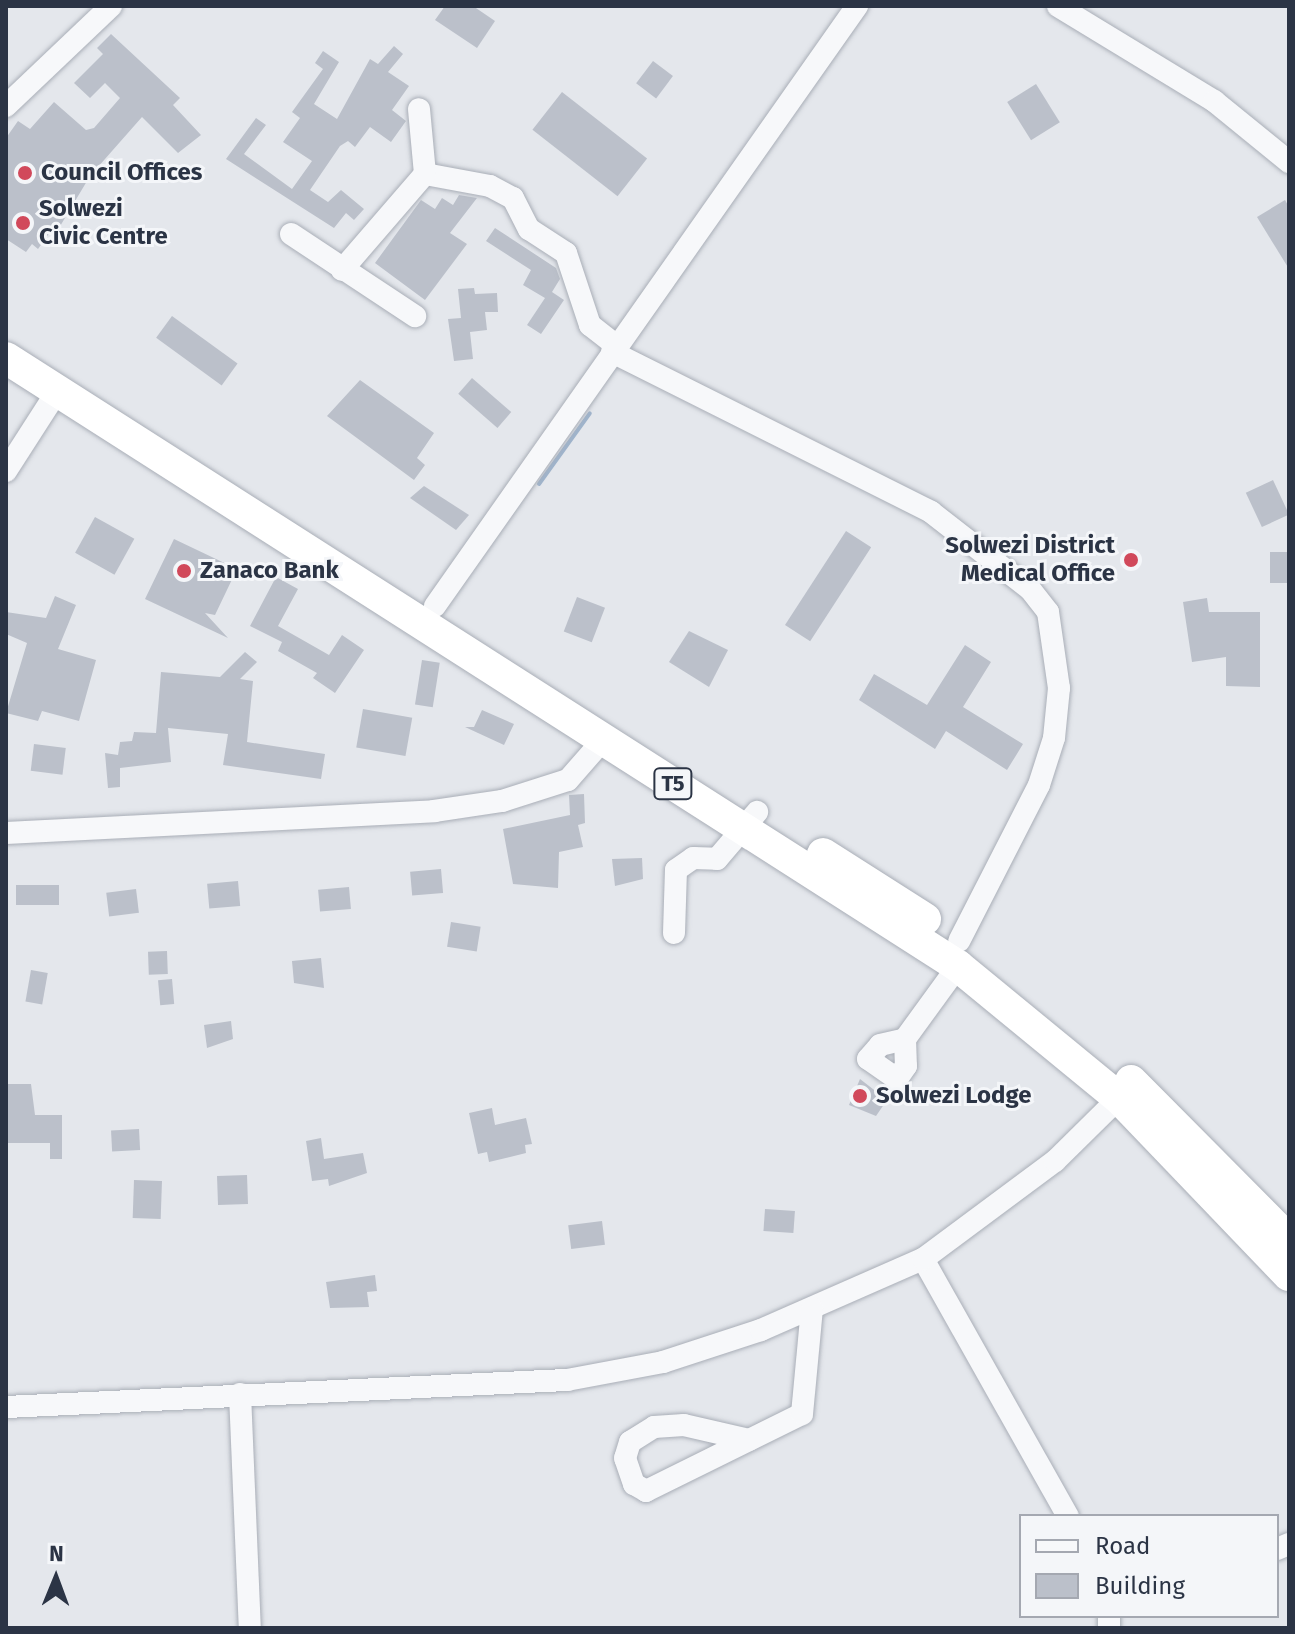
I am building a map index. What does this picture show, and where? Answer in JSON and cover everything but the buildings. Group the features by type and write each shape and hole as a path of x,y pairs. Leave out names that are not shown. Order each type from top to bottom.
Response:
{"highway":[{"name":"T5","path":"6,336 435,606 750,820 959,954 1126,1091 1289,1240"},
{"name":"T5","path":"6,358 603,740 750,820"},
{"name":"T5","path":"1126,1091 1289,1275"}],"street":[{"path":"6,106 111,6"},
{"path":"435,606 857,6"},
{"path":"1058,6 1214,101 1289,162"},
{"path":"342,270 425,174 419,109"},
{"path":"425,174 490,186 513,198 529,229 566,253 590,325 614,349 931,512 1030,589 1048,612 1059,688 1054,738 1039,785 959,954 905,1039"},
{"path":"291,234 415,316"},
{"path":"6,471 58,390"},
{"path":"6,833 434,811 502,801 568,780 603,740"},
{"path":"674,933 676,870 693,858 717,859 750,820"},
{"path":"6,1407 567,1380 663,1362 812,1308 923,1259 1055,1161 1126,1091"},
{"path":"923,1259 1067,1514"},
{"path":"749,1440 684,1425 654,1427 630,1442 625,1458 634,1484 646,1491 802,1414 812,1308"},
{"path":"240,1394 250,1628"}],"waterway":[{"path":"539,484 590,413"}],"place":[{"name":"Council Offices","path":"25,173"},
{"name":"Solwezi Civic Centre","path":"23,223"},
{"name":"Solwezi District Medical Office","path":"1131,560"},
{"name":"Zanaco Bank","path":"184,571"},
{"name":"Solwezi Lodge","path":"860,1096"}]}
